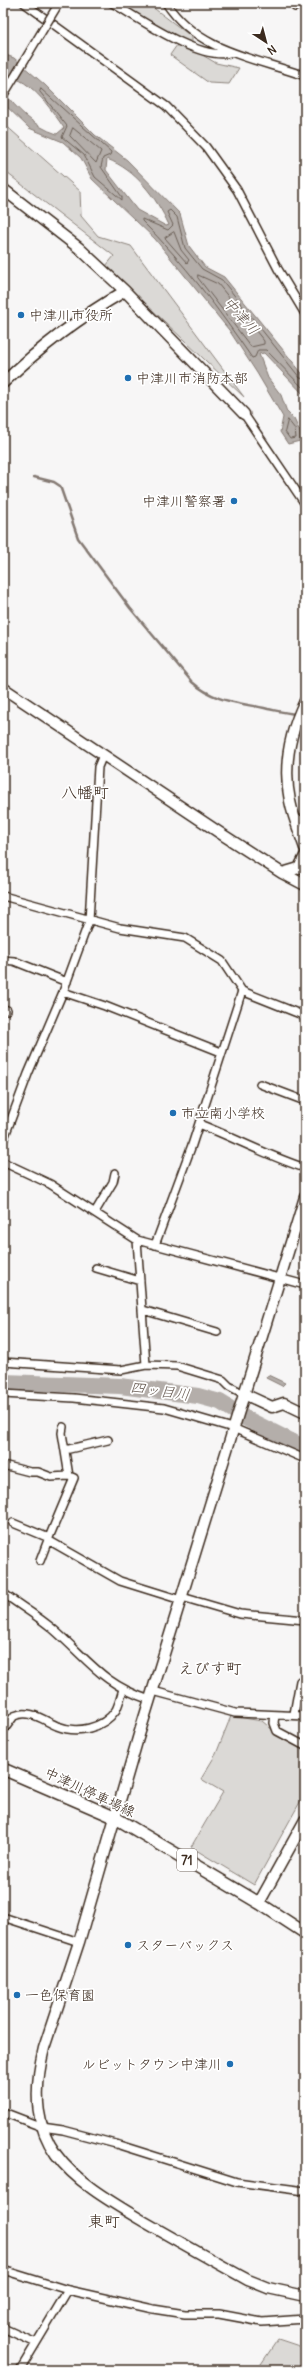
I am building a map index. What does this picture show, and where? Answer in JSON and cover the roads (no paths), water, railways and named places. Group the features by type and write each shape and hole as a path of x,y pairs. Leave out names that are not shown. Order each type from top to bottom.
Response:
{"main road":[{"name":"中津川停車場線","path":"3,1769 114,1817 259,1903 305,1933"}],"street":[{"path":"24,3 166,106 206,147 237,190 278,269 305,314"},
{"path":"3,96 59,3"},
{"path":"112,3 173,39 218,55 229,53"},
{"path":"166,3 181,21 229,53 305,76"},
{"path":"3,189 79,248 124,291 244,414 305,504"},
{"path":"3,383 31,356 80,317 124,291"},
{"path":"3,688 282,874 305,885"},
{"path":"303,705 290,740 288,780 290,801 301,820 305,848"},
{"path":"3,1141 28,1074 67,982 89,921 98,767 103,755"},
{"path":"282,874 299,868 305,856"},
{"path":"3,896 89,921 120,928 185,938 222,961 242,991 305,1016"},
{"path":"3,960 14,961 67,982"},
{"path":"155,1245 169,1212 242,991"},
{"path":"63,992 105,1006 221,1052"},
{"path":"260,1084 305,1101"},
{"path":"199,1124 225,1134 275,1158 305,1168"},
{"path":"3,1162 50,1184 137,1240 305,1285"},
{"path":"95,1212 113,1182 115,1173"},
{"path":"305,1198 279,1278 182,1599 114,1817 79,1942 40,2062 38,2102 42,2126 51,2147 59,2161 75,2177 100,2195 248,2280 281,2292 305,2296"},
{"path":"137,1240 146,1365"},
{"path":"96,1268 140,1281"},
{"path":"143,1310 217,1332"},
{"path":"3,1362 121,1370 146,1365 177,1366 223,1380 243,1396 272,1407 284,1403 305,1413"},
{"path":"3,1394 74,1398 164,1408 234,1424 305,1459"},
{"path":"63,1428 69,1476"},
{"path":"65,1450 108,1440"},
{"path":"3,1465 30,1472 38,1472 51,1477 69,1476 74,1478 40,1561"},
{"path":"13,1523 49,1539 120,1581 240,1614 305,1620"},
{"path":"3,1594 52,1628 96,1671 123,1689 234,1713 275,1715 294,1714 305,1716"},
{"path":"294,1714 300,1681"},
{"path":"3,1731 6,1718 17,1714 27,1713 35,1714 66,1728 89,1729 116,1709 123,1689"},
{"path":"275,1715 274,1723 277,1731 305,1746"},
{"path":"259,1903 305,1820"},
{"path":"3,1917 79,1942"},
{"path":"3,2112 42,2126 116,2144 238,2182 305,2191"},
{"path":"3,2270 68,2290 154,2309 185,2314 219,2314 262,2322 305,2319"},
{"path":"20,2370 68,2290"},
{"path":"3,2328 36,2343"}],"water":[{"name":"中津川","path":"3,54 14,58 45,85 95,135 127,160 180,214 189,246 205,267 224,277 305,377 305,396 264,353 259,354 268,378 281,395 287,412 294,419 302,436 305,437 305,444 300,441 288,444 280,432 283,417 257,373 229,330 155,239 92,179 81,158 63,142 29,128 3,103 3,91 33,122 57,134 64,128 46,103 29,86 11,78 3,79","holes":["107,159 136,177 144,186 158,204 169,225 166,226 137,210 106,170"]},
{"path":"268,1375 285,1383 282,1386 266,1378"}],"waterway":[{"path":"34,477 54,482 60,486 78,538 130,608 192,682 210,694 228,701 296,714"},
{"name":"四ッ目川","path":"3,1382 120,1386 198,1396 220,1402 247,1419 305,1448"}],"place":[{"name":"中津川市役所","path":"21,315"},
{"name":"中津川市消防本部","path":"128,378"},
{"name":"中津川警察署","path":"234,501"},
{"name":"市立南小学校","path":"173,1113"},
{"name":"スターバックス","path":"128,1945"},
{"name":"一色保育園","path":"17,1995"},
{"name":"ルビットタウン中津川","path":"230,2064"}],"district":[{"name":"八幡町","path":"85,792"},
{"name":"えびす町","path":"210,1668"},
{"name":"東町","path":"104,2221"}]}
